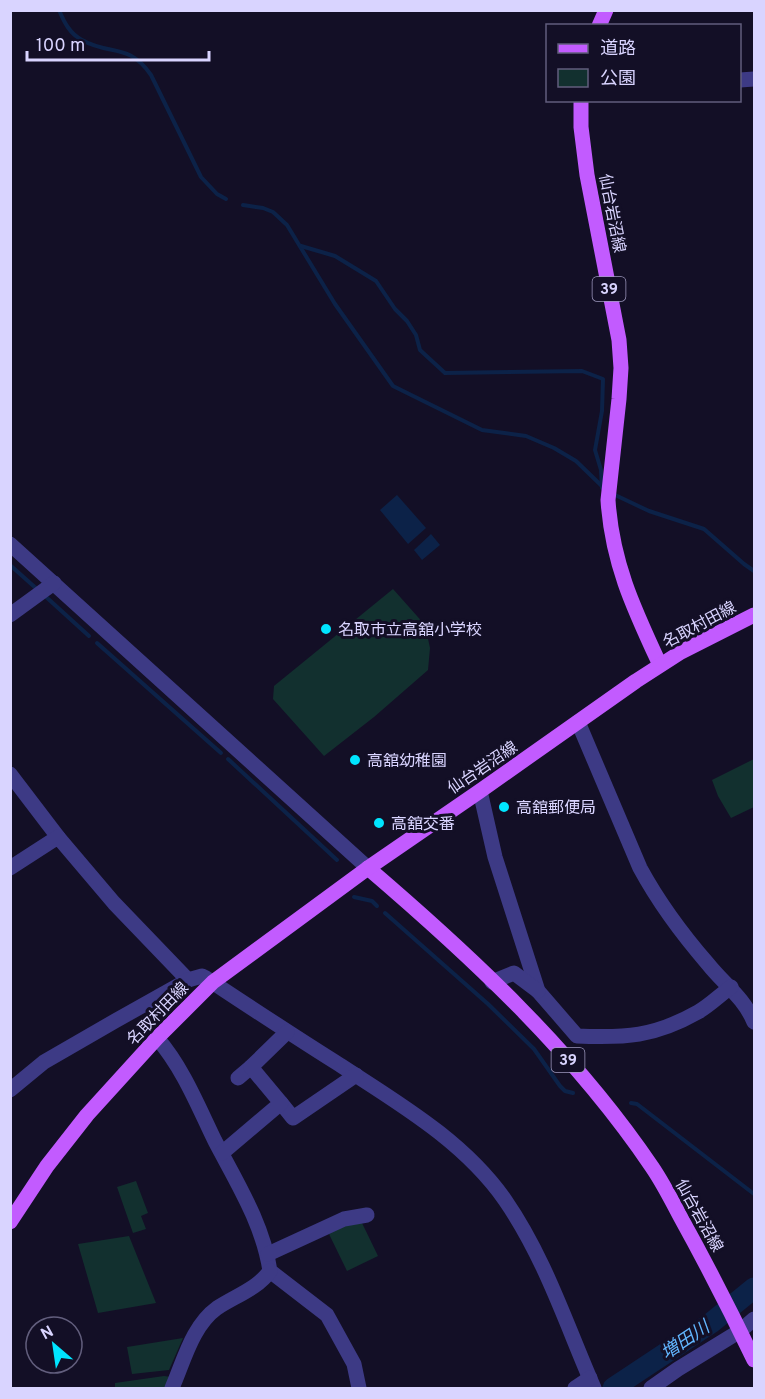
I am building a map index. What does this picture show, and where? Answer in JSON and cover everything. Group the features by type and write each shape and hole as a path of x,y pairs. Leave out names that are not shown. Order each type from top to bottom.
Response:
{"main road":[{"path":"600,24 606,10"},
{"name":"仙台岩沼線","path":"581,102 581,128 587,175 618,340 621,368 608,500 613,549 621,576 660,664 368,868 523,1011 610,1108 654,1169 754,1360"},
{"name":"名取村田線","path":"660,664 754,615"},
{"name":"名取村田線","path":"10,1222 47,1166 87,1115 157,1038 213,982 368,868"}],"street":[{"path":"10,544 368,868"},
{"path":"10,615 54,583"},
{"path":"578,722 640,868 650,886 667,914 710,967 752,1012"},
{"path":"10,774 58,837 114,903 188,980"},
{"path":"480,791 495,857 538,991"},
{"path":"10,868 58,837"},
{"path":"492,982 514,973 538,991 577,1036 615,1037 657,1032 699,1012 730,987"},
{"path":"10,1090 44,1062 188,980 202,976 425,1122 464,1154 495,1186 539,1257 592,1383 575,1389"},
{"path":"238,1078 287,1032"},
{"path":"157,1038 176,1063 246,1200 266,1244 270,1271 327,1315 354,1364 359,1389"},
{"path":"251,1068 293,1118 356,1076"},
{"path":"222,1153 281,1102"},
{"path":"268,1254 344,1219 367,1215"},
{"path":"172,1389 196,1332 204,1320 216,1309 258,1284 270,1271"},
{"path":"651,1389 678,1368 754,1319"}],"green space":[{"path":"393,589 425,625 430,648 428,670 374,717 324,756 273,699 274,686"},
{"path":"754,759 754,807 731,818 712,780"},
{"path":"136,1181 148,1213 141,1216 146,1229 133,1233 117,1187"},
{"path":"362,1223 378,1256 347,1271 329,1234 343,1226"},
{"path":"129,1236 156,1303 98,1313 78,1244"},
{"path":"183,1338 169,1370 132,1374 127,1347"},
{"path":"171,1377 166,1388 115,1388 115,1383"}],"water":[{"path":"397,495 426,528 408,544 380,510"},
{"path":"431,534 440,545 422,560 414,550"}],"waterway":[{"path":"59,10 68,27 78,37 92,45 126,54 143,65 151,75 201,177 217,194 226,199"},
{"path":"243,205 273,212 287,225 335,304 393,386 482,430 526,436 554,448 576,461 606,490"},
{"path":"301,246 335,256 376,281 416,335 420,350 445,373 582,371 603,379 602,411 595,450 601,470 602,488"},
{"path":"613,494 649,511 704,529 754,571"},
{"path":"10,565 38,590"},
{"path":"45,596 89,636"},
{"path":"97,643 221,753"},
{"path":"228,759 337,860"},
{"path":"354,897 372,901 377,906"},
{"path":"385,913 488,1004 534,1049 560,1086 565,1091 573,1093"},
{"path":"631,1103 637,1104 754,1194"},
{"name":"増田川","path":"613,1388 711,1323 754,1288"}],"place":[{"name":"名取市立高舘小学校","path":"326,629"},
{"name":"高舘幼稚園","path":"355,760"},
{"name":"高舘郵便局","path":"504,807"},
{"name":"高舘交番","path":"379,823"}]}
